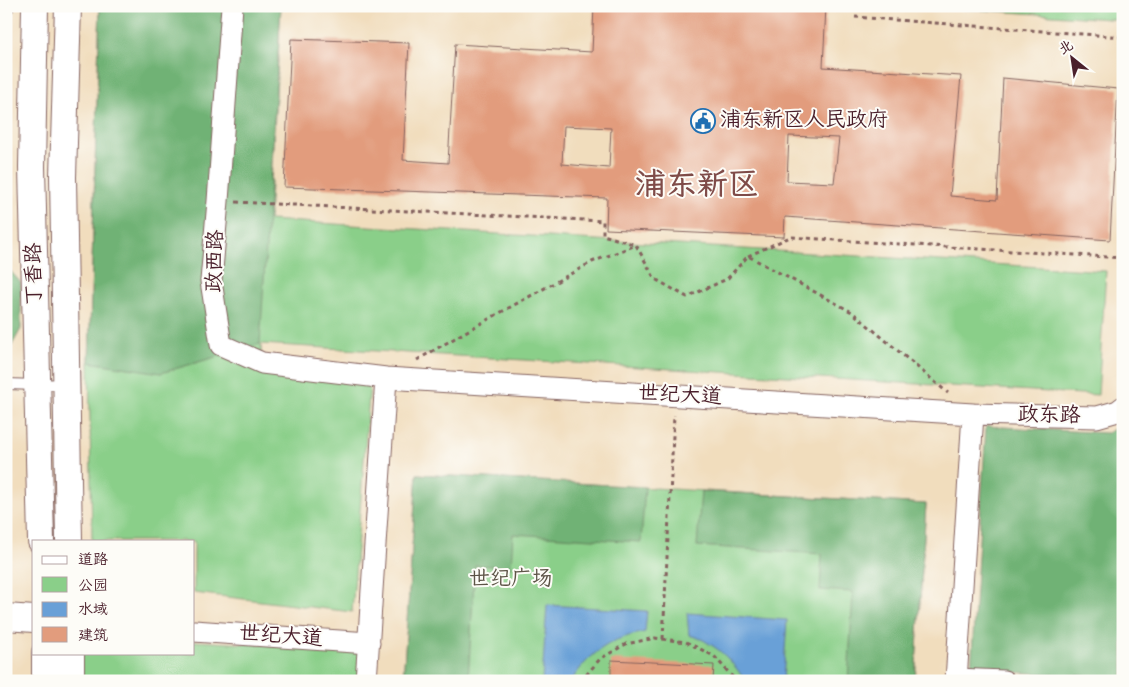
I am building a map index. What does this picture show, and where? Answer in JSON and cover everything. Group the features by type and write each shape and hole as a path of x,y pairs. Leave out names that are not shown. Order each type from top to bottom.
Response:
{"street":[{"name":"丁香路","path":"35,6 32,167 41,540"},
{"name":"丁香路","path":"68,6 63,177 69,540"},
{"name":"政西路","path":"232,6 211,281 221,345 262,364 386,378"},
{"name":"世纪大道","path":"386,378 973,414"},
{"path":"366,681 386,378"},
{"name":"政东路","path":"973,414 1097,417 1118,411 1123,407"},
{"path":"973,414 956,680 1004,681"},
{"path":"6,618 32,619"},
{"name":"世纪大道","path":"195,631 369,643"},
{"path":"44,654 45,681"},
{"path":"71,654 71,681"}],"lane":[{"path":"6,384 66,384"}],"path":[{"path":"6,19 14,6"},
{"path":"855,17 1123,37"},
{"path":"218,201 603,221 603,235 636,246 655,279 687,297 727,279 748,256 790,237 1123,258"},
{"path":"386,378 592,262 636,246"},
{"path":"748,256 852,312 973,414"},
{"path":"663,640 675,396"},
{"path":"581,681 600,659 626,644 655,638 686,642 714,656 736,681"}],"green space":[{"path":"100,6 281,6 269,220 1106,271 1098,395 261,344 262,372 370,384 352,612 195,593 195,540 92,540 89,362"},
{"path":"100,6 281,6 260,344 161,373 89,362"},
{"path":"924,6 1123,6 1123,20"},
{"path":"6,266 21,283 21,329 11,347 6,351"},
{"path":"1123,424 1123,678 971,670 986,426 1107,433"},
{"name":"世纪广场","path":"417,474 926,504 915,681 403,681"},
{"path":"417,474 645,487 641,542 513,534 511,567 475,565 468,681 403,681"},
{"path":"701,491 926,504 915,681 848,681 853,592 820,590 822,554 697,546"},
{"path":"195,641 361,650 359,681 80,681 79,654 195,654"}],"water":[{"path":"547,605 647,611 645,632 627,636 601,649 588,660 571,681 542,681"},
{"path":"687,613 787,620 783,681 745,681 724,655 704,640 689,635"}],"building":[{"path":"594,6 826,6 823,67 961,76 950,196 997,200 1003,78 1118,89 1110,240 785,217 784,237 606,229 607,198 284,187 291,39 409,43 403,160 448,163 455,44 592,52","holes":["564,126 611,128 609,168 562,164","789,136 839,138 834,183 787,181"]},
{"path":"611,660 714,665 713,681 611,681"}],"place":[{"name":"浦东新区人民政府","path":"703,121"}],"district":[{"name":"浦东新区","path":"697,186"}]}
